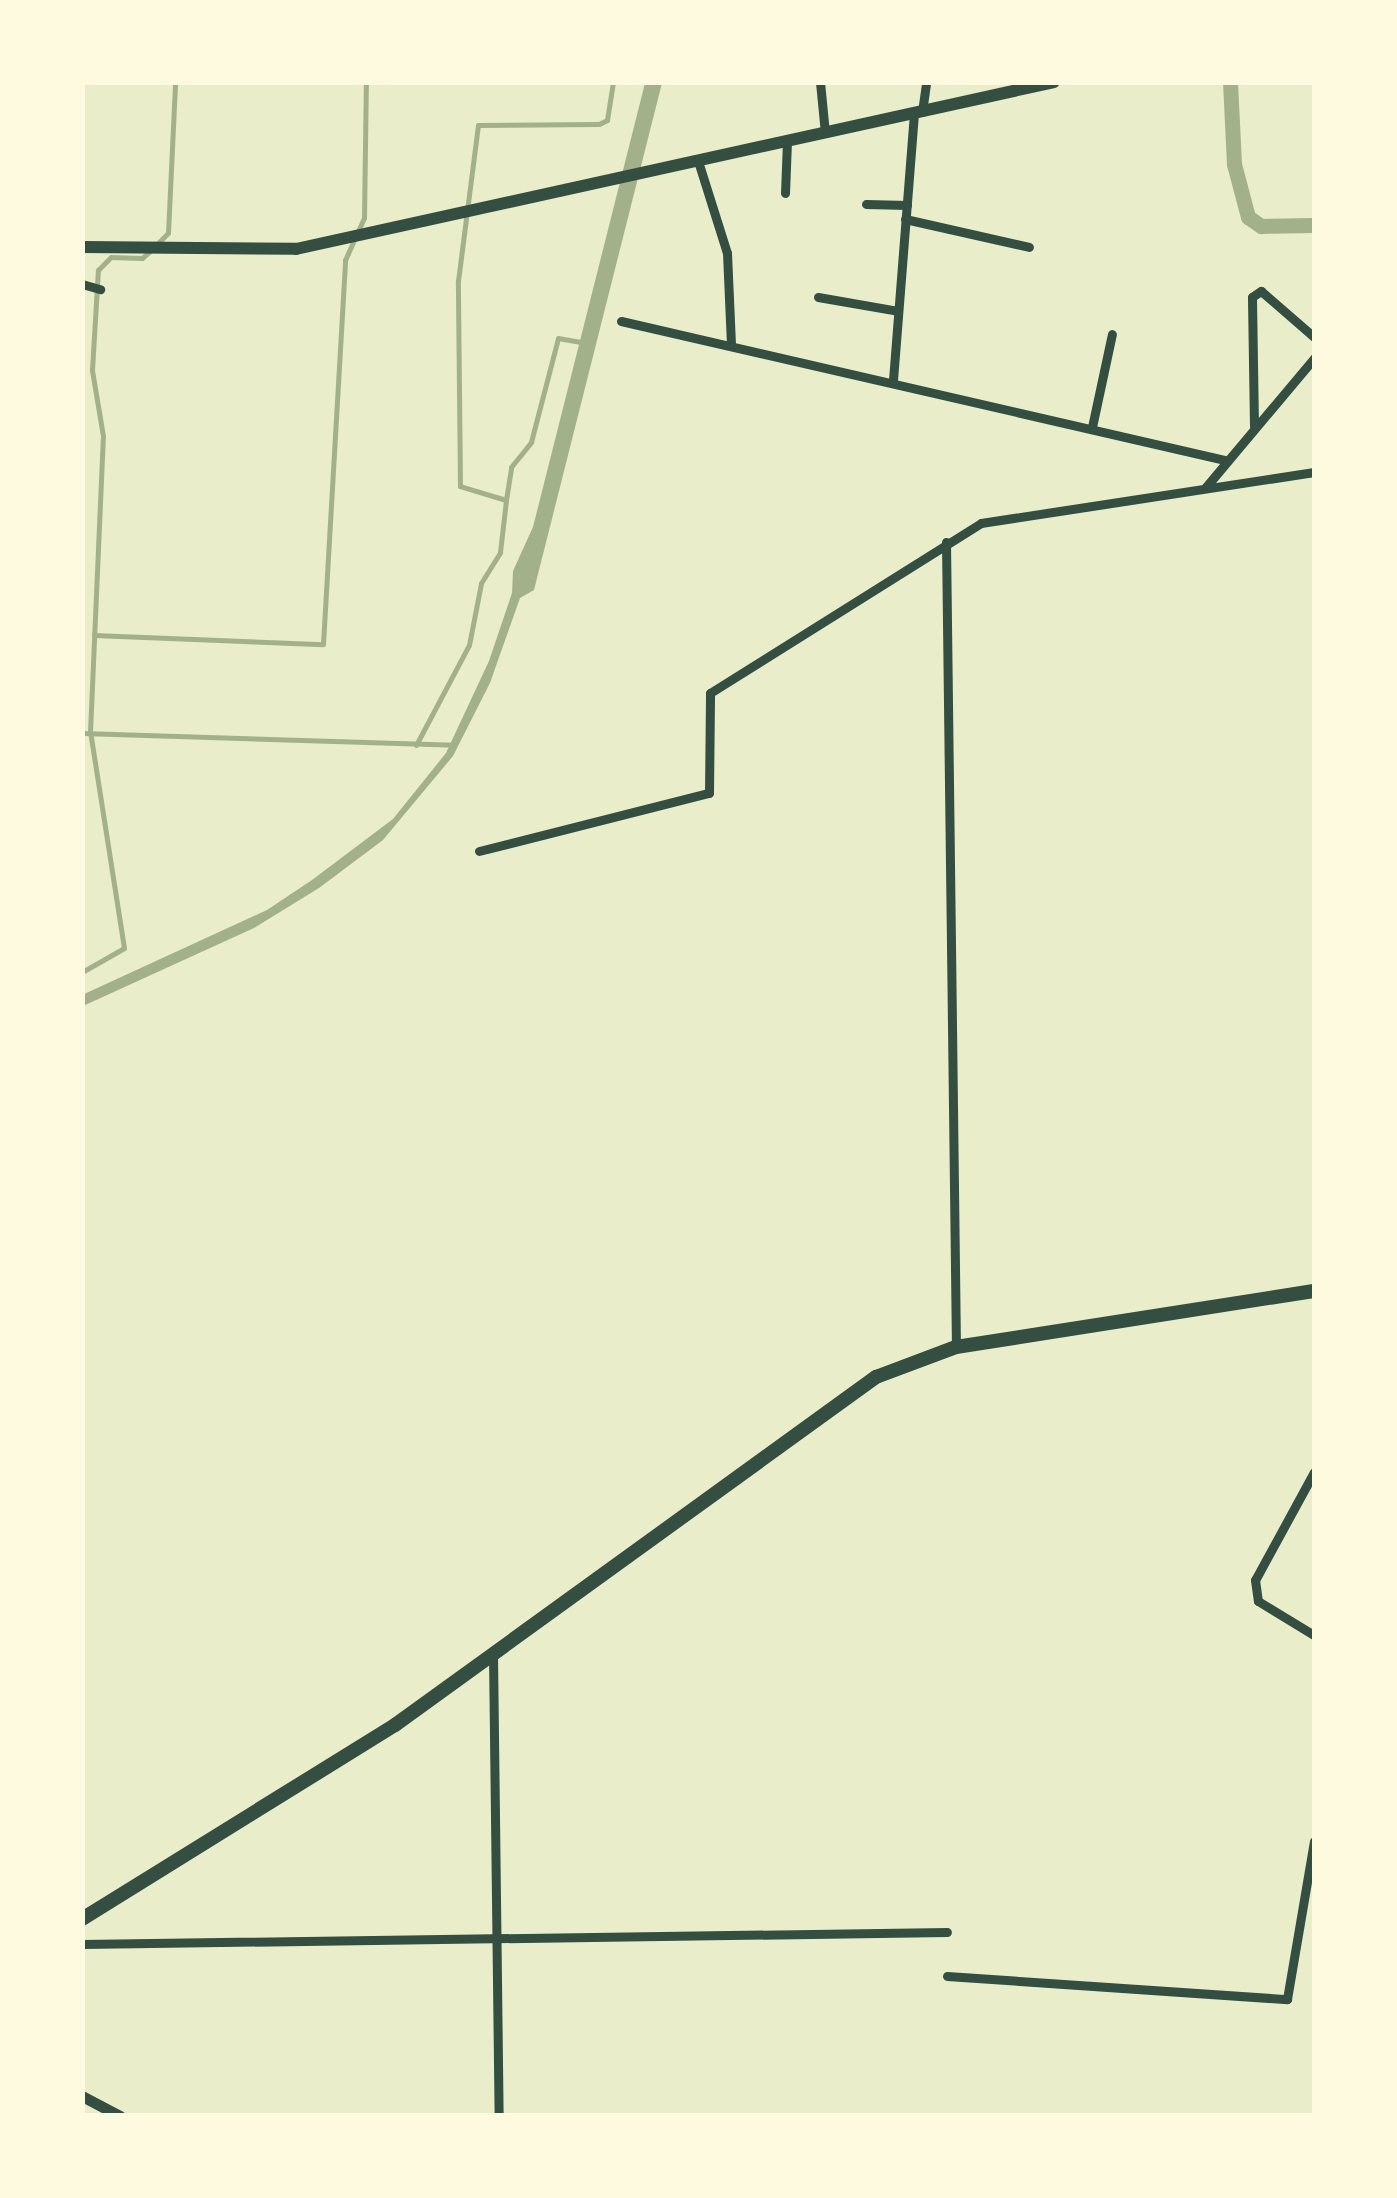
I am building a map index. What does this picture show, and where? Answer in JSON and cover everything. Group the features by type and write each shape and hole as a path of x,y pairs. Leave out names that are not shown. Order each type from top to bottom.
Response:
{"main road":[{"path":"82,246 296,249 1054,82"},
{"path":"82,1918 379,1735 848,1395 914,1360 956,1347 1314,1291"}],"street":[{"path":"820,82 825,133"},
{"path":"893,380 906,205 926,82"},
{"path":"785,194 787,142"},
{"path":"698,161 726,253 730,344"},
{"path":"866,204 906,205"},
{"path":"906,218 1029,247"},
{"path":"82,284 100,289"},
{"path":"1254,426 1252,297 1262,291 1314,337"},
{"path":"818,298 898,312"},
{"path":"621,321 893,380 1224,460"},
{"path":"1092,427 1112,334"},
{"path":"1205,488 1224,460 1314,358"},
{"path":"479,851 709,793 710,693 980,523 1314,472"},
{"path":"946,542 956,1347"},
{"path":"1314,1472 1255,1580 1258,1601 1314,1635"},
{"path":"494,1654 499,2116"},
{"path":"947,1976 1287,1999 1314,1842"},
{"path":"82,1944 947,1932"},
{"path":"82,2096 120,2116"}],"shaded area":[{"path":"645,83 662,83 534,590 520,598 490,683 453,756 383,840 319,888 254,928 83,1006 82,995 267,910 312,880 393,819 446,753 489,661 512,593 513,571 533,527"}],"waterway":[{"path":"158,243 168,233 175,82"},
{"path":"94,635 323,644 345,260 364,218 366,82"},
{"path":"416,745 469,645 481,583 500,552 506,500 460,486 458,281 478,125 599,124 607,120 613,82"},
{"path":"1230,82 1234,164 1248,217 1261,226 1314,225"},
{"path":"82,972 124,948 90,732 103,436 92,370 98,270 111,257 142,258 150,251"},
{"path":"506,500 511,467 531,442 558,338 581,342"},
{"path":"82,733 454,745"}]}
